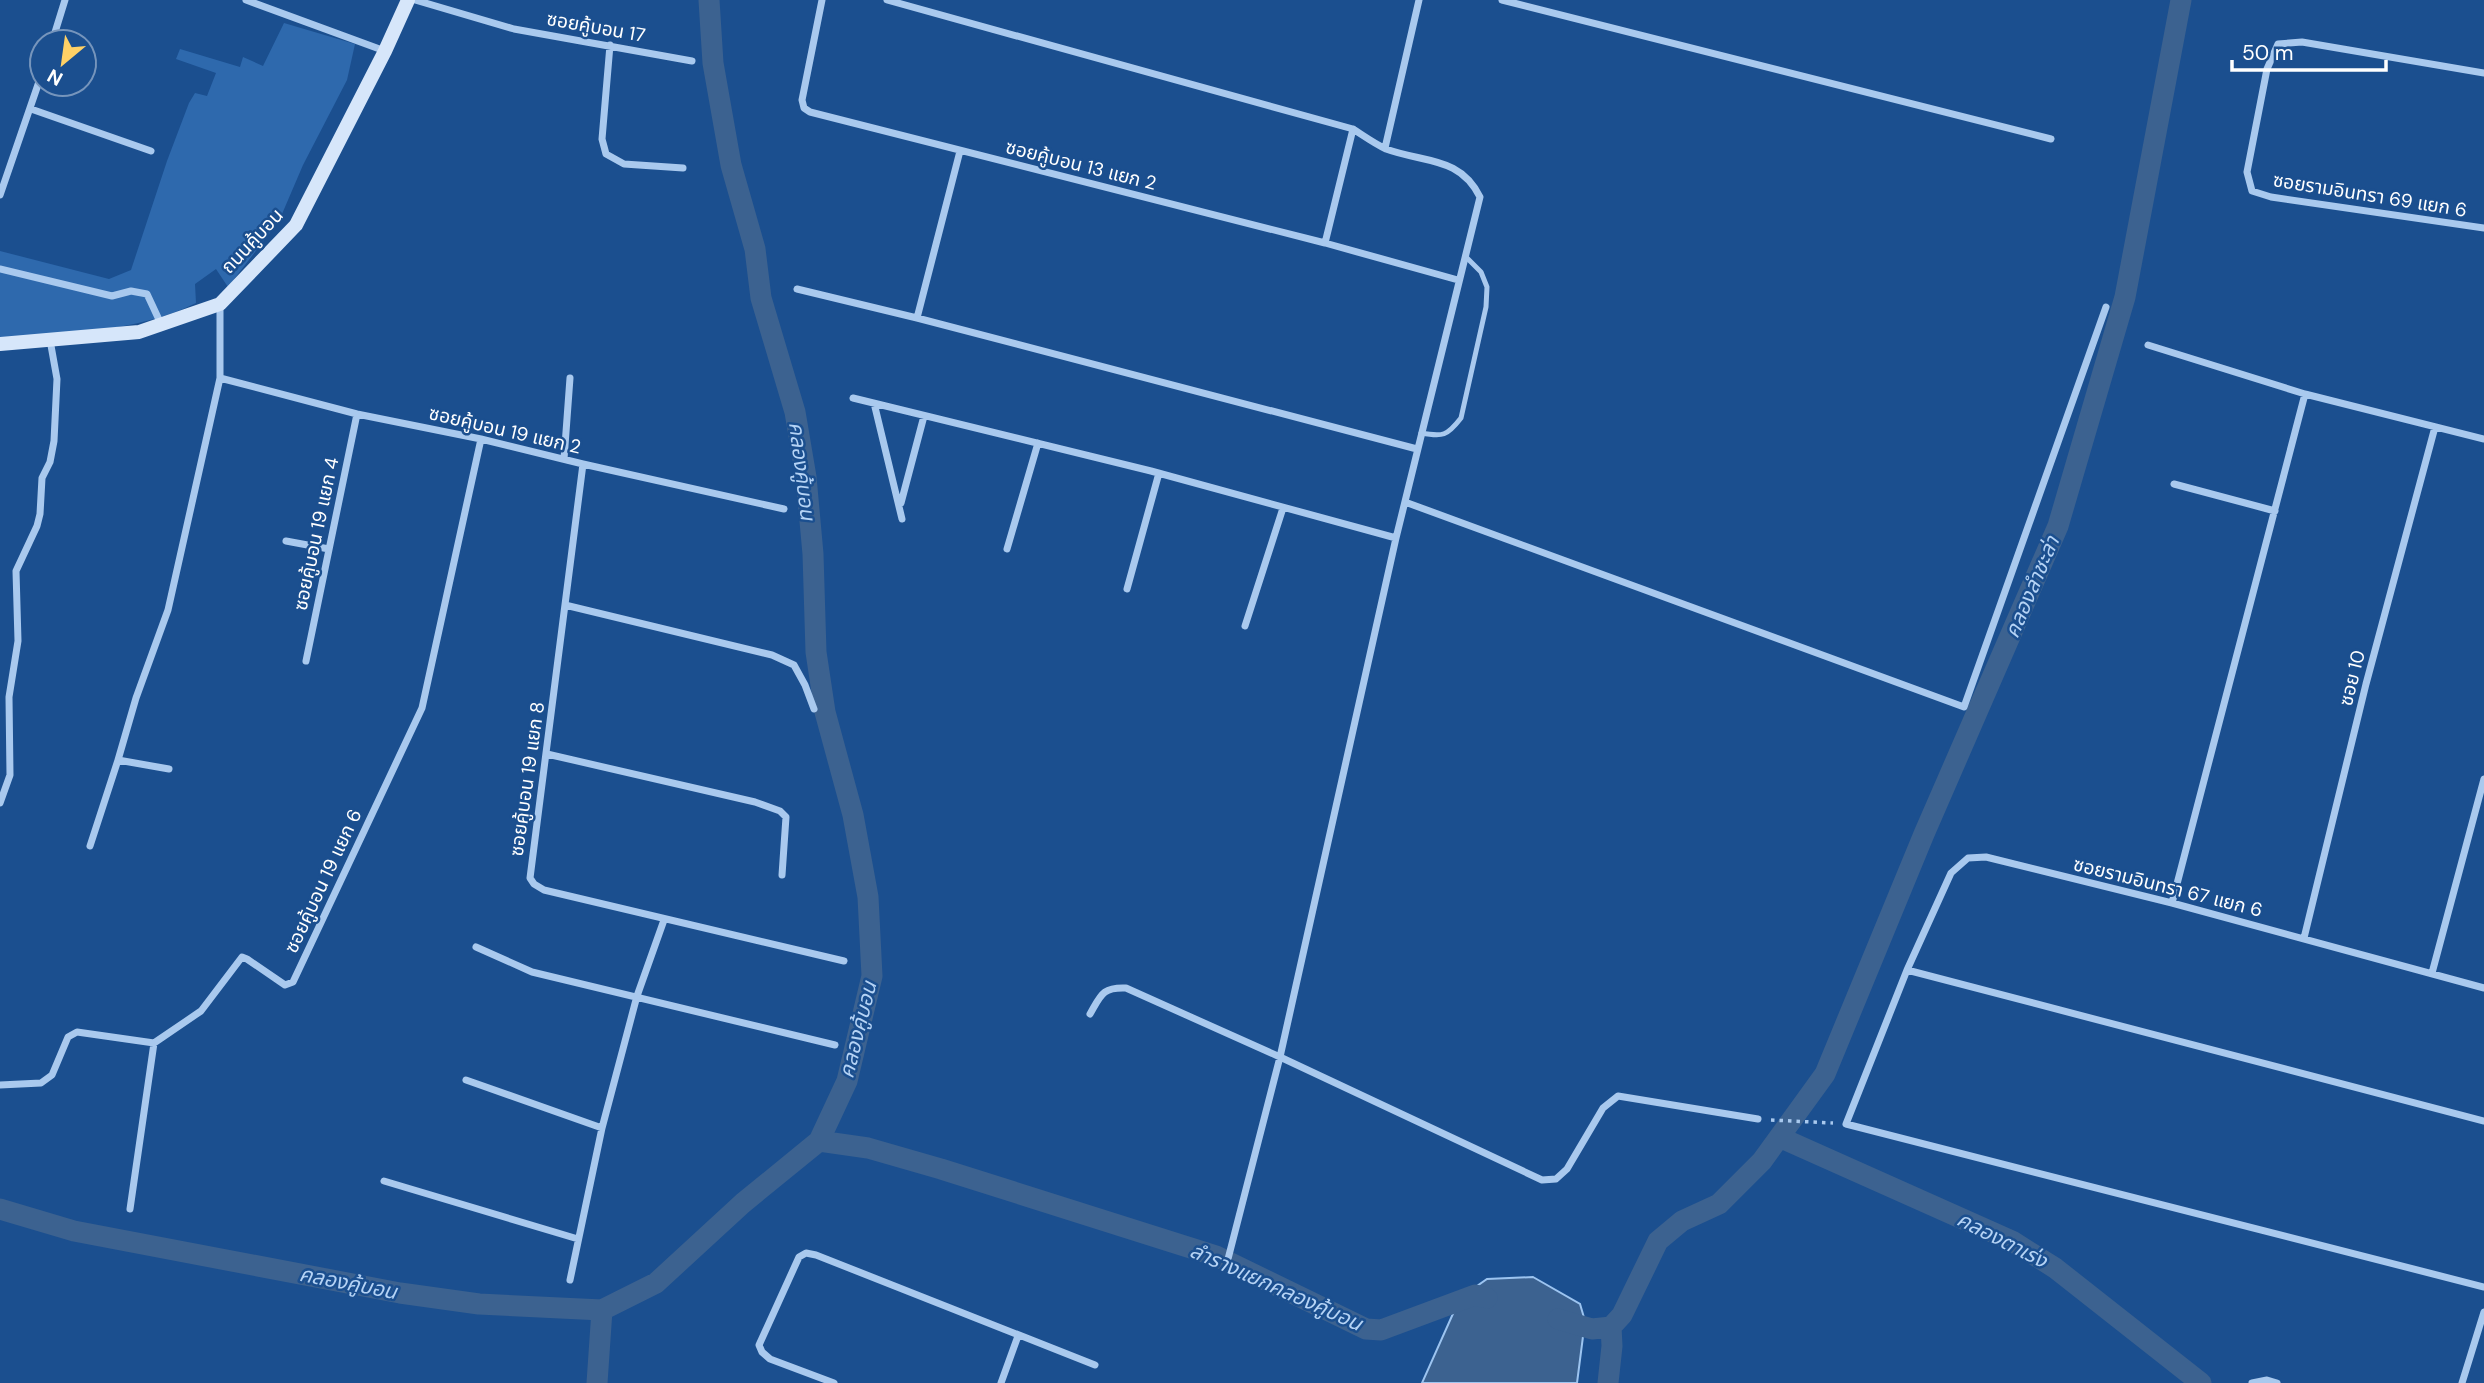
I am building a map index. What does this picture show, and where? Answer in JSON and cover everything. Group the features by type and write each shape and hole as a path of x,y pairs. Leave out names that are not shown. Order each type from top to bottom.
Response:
{"main road":[{"name":"ถนนคู้บอน","path":"0,344 139,332 220,304 296,225 408,0"}],"street":[{"path":"56,28 65,0"},
{"path":"246,0 384,51"},
{"name":"ซอยคู้บอน 17","path":"415,0 513,29 692,61"},
{"name":"ซอยคู้บอน 13 แยก 2","path":"822,0 802,100 804,108 810,112 1325,243 1458,280"},
{"path":"887,0 1353,129 1385,148 1457,169 1473,183 1480,197 1396,538 1280,1057 1228,1259"},
{"path":"1385,148 1419,0"},
{"path":"1502,0 2051,139"},
{"name":"ซอยรามอินทรา 69 แยก 6","path":"2484,73 2302,42 2278,44 2267,69 2247,172 2252,191 2271,197 2484,228"},
{"path":"610,45 603,150 611,159 624,164 683,168"},
{"path":"0,194 34,98"},
{"path":"31,109 151,151"},
{"path":"1325,243 1353,129"},
{"path":"917,318 960,151"},
{"path":"0,270 112,296 131,291 147,295 161,324"},
{"path":"797,289 1417,449"},
{"path":"90,846 136,698 169,610 220,378 220,304"},
{"path":"1405,502 1964,707 2106,307"},
{"path":"0,803 9,775 9,697 18,640 16,571 40,514 42,478 50,462 54,441 57,379 50,340"},
{"path":"2148,345 2305,394 2484,439"},
{"name":"ซอยคู้บอน 19 แยก 2","path":"220,378 357,414 481,439 784,509"},
{"path":"564,459 570,378"},
{"path":"2172,903 2305,394"},
{"path":"853,398 1159,473 1396,538"},
{"path":"874,403 902,519"},
{"name":"ซอยคู้บอน 19 แยก 4","path":"306,661 357,414"},
{"path":"900,506 924,416"},
{"name":"ซอย 10","path":"2304,939 2366,684 2435,428"},
{"name":"ซอยคู้บอน 19 แยก 6","path":"154,1043 201,1011 242,957 285,985 293,982 422,708 481,439"},
{"path":"1007,549 1038,443"},
{"name":"ซอยคู้บอน 19 แยก 8","path":"583,464 530,878 544,890 664,920"},
{"path":"1127,589 1159,473"},
{"path":"2174,484 2275,511"},
{"path":"1245,626 1283,508"},
{"path":"285,541 329,549"},
{"path":"565,605 772,654 793,665 805,685 814,709"},
{"path":"547,754 755,802 780,811 786,819 782,875"},
{"path":"118,760 169,769"},
{"path":"2432,973 2484,779"},
{"name":"ซอยรามอินทรา 67 แยก 6","path":"1907,970 1951,873 1968,858 1986,857 2172,903 2484,988"},
{"path":"570,1280 602,1128 638,996 664,920 844,961"},
{"path":"477,947 532,972 835,1045"},
{"path":"2484,1121 1907,970 1846,1124 2484,1287"},
{"path":"1090,1014 1103,992 1112,988 1126,988 1542,1180 1556,1179 1567,1169 1603,1108 1618,1096 1758,1119"},
{"path":"0,1085 41,1083 52,1075 68,1037 77,1032 154,1043 130,1209"},
{"path":"466,1080 602,1128"},
{"path":"384,1181 578,1239"},
{"path":"834,1383 770,1359 759,1345 799,1257 806,1253 1095,1365"},
{"path":"2462,1383 2484,1312"},
{"path":"1001,1383 1018,1336"},
{"path":"2252,1383 2267,1380 2277,1383"}],"lane":[{"path":"1421,433 1440,437 1452,430 1461,418 1486,307 1487,286 1481,272 1465,256"}],"path":[{"path":"1758,1119 1843,1123"}],"shaded area":[{"path":"284,23 355,44 347,80 303,165 279,221 228,287 216,269 195,284 196,303 173,313 100,330 0,338 0,251 109,279 131,270 189,103 195,93 207,96 216,73 176,59 180,49 240,67 243,57 263,66"},
{"path":"1533,1277 1580,1304 1585,1321 1577,1383 1422,1383 1460,1298 1487,1279"}],"waterway":[{"name":"คลองคู้บอน","path":"0,1209 74,1231 400,1293 479,1304 602,1310 656,1283 743,1203 819,1141 847,1081 872,976 868,897 853,815 825,712 816,652 813,554 806,477 795,412 761,298 755,249 731,165 713,63 709,0"},
{"name":"คลองลำชะล่า","path":"1611,1327 1622,1315 1658,1241 1682,1221 1719,1204 1762,1161 1825,1074 1924,834 2058,526 2125,297 2181,0"},
{"name":"คลองตาเร่ง","path":"1779,1137 2012,1241 2055,1268 2201,1383"},
{"name":"ลำรางแยกคลองคู้บอน","path":"819,1141 868,1148 941,1169 1216,1256 1366,1329 1381,1330 1475,1295 1487,1298"},
{"path":"597,1383 602,1310"},
{"name":"ลำรางแยกคลองคู้บอน","path":"1558,1319 1592,1329 1611,1327"},
{"path":"1608,1383 1611,1327"}]}
